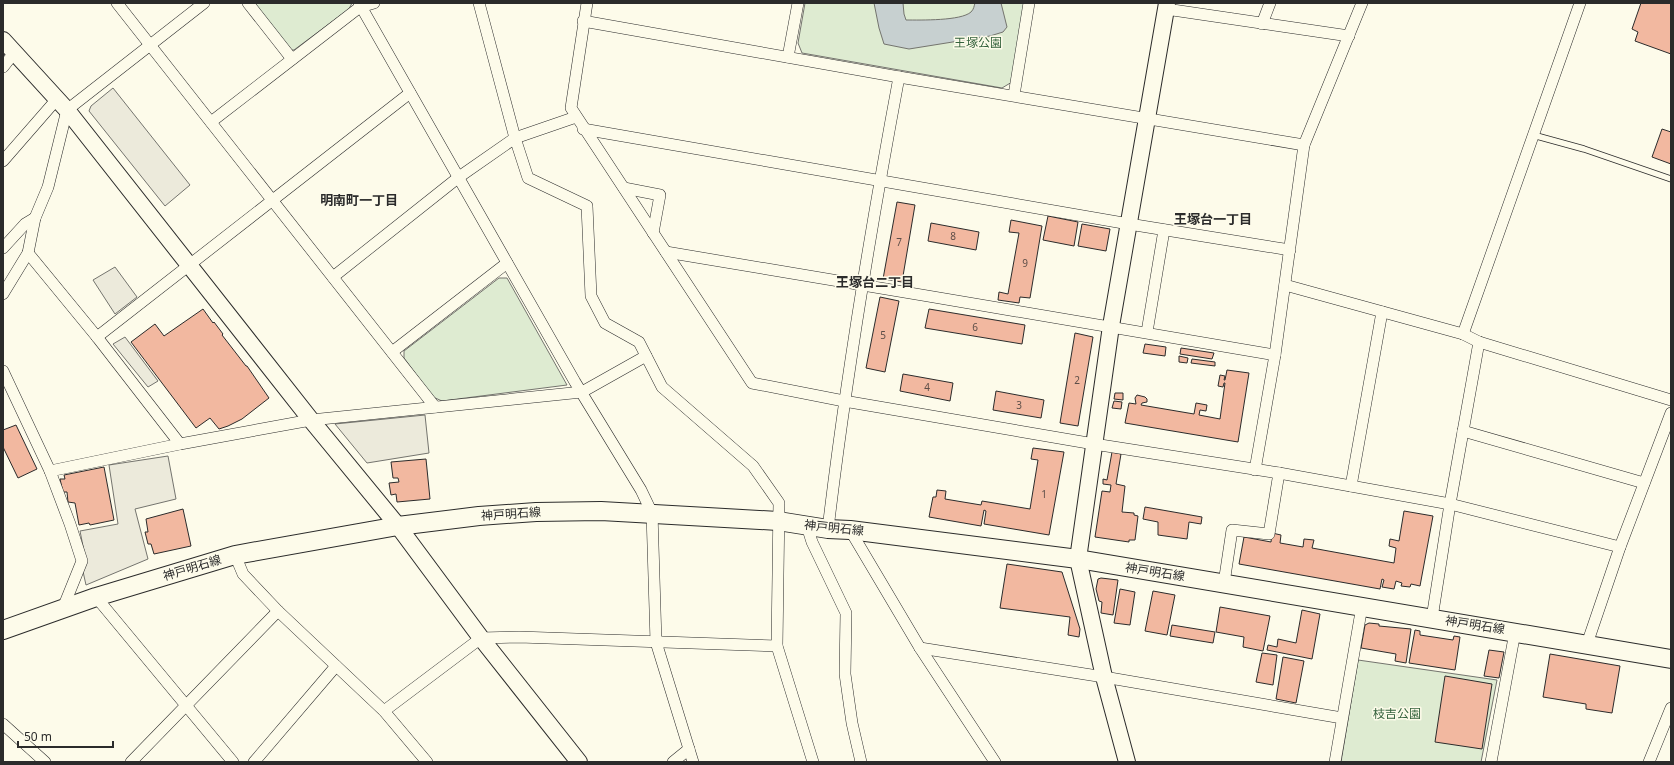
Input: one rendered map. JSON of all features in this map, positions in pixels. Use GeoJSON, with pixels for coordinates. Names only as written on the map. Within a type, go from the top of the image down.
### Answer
{"type":"FeatureCollection","features":[{"type":"Feature","properties":{"kind":"main road","name":"神戸明石線"},"geometry":{"type":"LineString","coordinates":[[3,630],[96,597],[235,555],[398,526],[479,516],[536,512],[601,511],[778,521],[828,529],[850,530],[1078,559],[1671,659]]}},
{"type":"Feature","properties":{"kind":"street"},"geometry":{"type":"LineString","coordinates":[[117,3],[435,408]]}},
{"type":"Feature","properties":{"kind":"street"},"geometry":{"type":"LineString","coordinates":[[3,162],[62,105],[150,45],[204,3]]}},
{"type":"Feature","properties":{"kind":"street"},"geometry":{"type":"LineString","coordinates":[[248,3],[292,59]]}},
{"type":"Feature","properties":{"kind":"street"},"geometry":{"type":"LineString","coordinates":[[211,122],[360,5],[374,3]]}},
{"type":"Feature","properties":{"kind":"street"},"geometry":{"type":"LineString","coordinates":[[479,3],[515,138],[528,178],[587,206],[591,296],[605,323],[638,342],[662,387],[753,466],[779,503],[777,646],[813,762]]}},
{"type":"Feature","properties":{"kind":"street"},"geometry":{"type":"LineString","coordinates":[[587,3],[571,108],[752,383],[1094,444],[1279,473],[1450,504],[1620,548]]}},
{"type":"Feature","properties":{"kind":"street"},"geometry":{"type":"LineString","coordinates":[[788,57],[798,3]]}},
{"type":"Feature","properties":{"kind":"street"},"geometry":{"type":"LineString","coordinates":[[1014,95],[1029,3]]}},
{"type":"Feature","properties":{"kind":"street"},"geometry":{"type":"LineString","coordinates":[[1262,24],[1270,3]]}},
{"type":"Feature","properties":{"kind":"street"},"geometry":{"type":"LineString","coordinates":[[1255,470],[1275,355],[1304,145],[1362,3]]}},
{"type":"Feature","properties":{"kind":"street"},"geometry":{"type":"LineString","coordinates":[[1463,334],[1532,135],[1580,3]]}},
{"type":"Feature","properties":{"kind":"street"},"geometry":{"type":"LineString","coordinates":[[360,5],[507,263],[641,490],[652,513],[656,642],[693,762]]}},
{"type":"Feature","properties":{"kind":"street"},"geometry":{"type":"LineString","coordinates":[[1127,762],[1104,677],[1078,559],[1111,326],[1167,6],[1262,24],[1348,36]]}},
{"type":"Feature","properties":{"kind":"street"},"geometry":{"type":"LineString","coordinates":[[584,21],[899,77],[1014,95],[1304,145]]}},
{"type":"Feature","properties":{"kind":"street"},"geometry":{"type":"LineString","coordinates":[[3,40],[62,105],[190,265],[311,420],[398,526],[481,638],[580,762]]}},
{"type":"Feature","properties":{"kind":"street"},"geometry":{"type":"LineString","coordinates":[[3,67],[14,53]]}},
{"type":"Feature","properties":{"kind":"street"},"geometry":{"type":"LineString","coordinates":[[828,529],[844,400],[879,181],[899,77]]}},
{"type":"Feature","properties":{"kind":"street"},"geometry":{"type":"LineString","coordinates":[[97,337],[272,199],[410,93]]}},
{"type":"Feature","properties":{"kind":"street"},"geometry":{"type":"LineString","coordinates":[[3,294],[28,253],[35,218],[48,187],[62,105]]}},
{"type":"Feature","properties":{"kind":"street"},"geometry":{"type":"LineString","coordinates":[[333,277],[459,177],[515,138],[576,117]]}},
{"type":"Feature","properties":{"kind":"street"},"geometry":{"type":"LineString","coordinates":[[584,129],[1164,230],[1290,250]]}},
{"type":"Feature","properties":{"kind":"street"},"geometry":{"type":"LineString","coordinates":[[624,188],[660,195],[653,233]]}},
{"type":"Feature","properties":{"kind":"street"},"geometry":{"type":"LineString","coordinates":[[3,248],[25,224],[35,218]]}},
{"type":"Feature","properties":{"kind":"street"},"geometry":{"type":"LineString","coordinates":[[1147,332],[1164,230]]}},
{"type":"Feature","properties":{"kind":"street"},"geometry":{"type":"LineString","coordinates":[[666,252],[862,286],[1147,332],[1275,355]]}},
{"type":"Feature","properties":{"kind":"street"},"geometry":{"type":"LineString","coordinates":[[28,253],[97,337],[180,444]]}},
{"type":"Feature","properties":{"kind":"street"},"geometry":{"type":"LineString","coordinates":[[392,352],[507,263]]}},
{"type":"Feature","properties":{"kind":"street"},"geometry":{"type":"LineString","coordinates":[[1285,285],[1463,334],[1479,342],[1671,400]]}},
{"type":"Feature","properties":{"kind":"street"},"geometry":{"type":"LineString","coordinates":[[1351,486],[1382,312]]}},
{"type":"Feature","properties":{"kind":"street"},"geometry":{"type":"LineString","coordinates":[[1432,618],[1450,504],[1479,342]]}},
{"type":"Feature","properties":{"kind":"street"},"geometry":{"type":"LineString","coordinates":[[50,471],[180,444],[311,420],[582,392],[646,356]]}},
{"type":"Feature","properties":{"kind":"street"},"geometry":{"type":"LineString","coordinates":[[3,371],[50,471],[82,560],[63,608]]}},
{"type":"Feature","properties":{"kind":"street"},"geometry":{"type":"LineString","coordinates":[[1587,644],[1644,482],[1671,413]]}},
{"type":"Feature","properties":{"kind":"street"},"geometry":{"type":"LineString","coordinates":[[1463,431],[1644,482]]}},
{"type":"Feature","properties":{"kind":"street"},"geometry":{"type":"LineString","coordinates":[[1224,583],[1232,530],[1269,534],[1279,473]]}},
{"type":"Feature","properties":{"kind":"street"},"geometry":{"type":"LineString","coordinates":[[807,526],[812,542],[846,613],[846,674],[852,723],[861,762]]}},
{"type":"Feature","properties":{"kind":"street"},"geometry":{"type":"LineString","coordinates":[[850,530],[920,648],[995,762]]}},
{"type":"Feature","properties":{"kind":"street"},"geometry":{"type":"LineString","coordinates":[[235,555],[243,574],[278,611],[384,712],[427,762]]}},
{"type":"Feature","properties":{"kind":"street"},"geometry":{"type":"LineString","coordinates":[[96,597],[233,762]]}},
{"type":"Feature","properties":{"kind":"street"},"geometry":{"type":"LineString","coordinates":[[1334,762],[1362,606]]}},
{"type":"Feature","properties":{"kind":"street"},"geometry":{"type":"LineString","coordinates":[[131,762],[278,611]]}},
{"type":"Feature","properties":{"kind":"street"},"geometry":{"type":"LineString","coordinates":[[1492,762],[1515,632]]}},
{"type":"Feature","properties":{"kind":"street"},"geometry":{"type":"LineString","coordinates":[[384,712],[481,638],[777,646]]}},
{"type":"Feature","properties":{"kind":"street"},"geometry":{"type":"LineString","coordinates":[[920,648],[1104,677],[1342,718]]}},
{"type":"Feature","properties":{"kind":"street"},"geometry":{"type":"LineString","coordinates":[[254,762],[336,666]]}},
{"type":"Feature","properties":{"kind":"street"},"geometry":{"type":"LineString","coordinates":[[1649,762],[1671,708]]}},
{"type":"Feature","properties":{"kind":"street"},"geometry":{"type":"LineString","coordinates":[[3,724],[45,762]]}},
{"type":"Feature","properties":{"kind":"street"},"geometry":{"type":"LineString","coordinates":[[673,762],[689,749]]}},
{"type":"Feature","properties":{"kind":"lane"},"geometry":{"type":"LineString","coordinates":[[1532,135],[1584,149],[1671,179]]}},
{"type":"Feature","properties":{"kind":"green space"},"geometry":{"type":"Polygon","coordinates":[[[252,3],[352,3],[349,9],[294,50],[287,50],[252,3]]]}},
{"type":"Feature","properties":{"kind":"green space","name":"王塚公園"},"geometry":{"type":"Polygon","coordinates":[[[805,3],[1025,3],[1012,82],[1002,88],[802,53],[798,43],[805,3]]]}},
{"type":"Feature","properties":{"kind":"green space"},"geometry":{"type":"Polygon","coordinates":[[[499,278],[507,278],[567,385],[442,401],[433,397],[404,358],[404,351],[499,278]]]}},
{"type":"Feature","properties":{"kind":"green space","name":"枝吉公園"},"geometry":{"type":"Polygon","coordinates":[[[1358,660],[1497,680],[1481,762],[1341,762],[1358,660]]]}},
{"type":"Feature","properties":{"kind":"shaded area"},"geometry":{"type":"Polygon","coordinates":[[[874,3],[903,3],[906,20],[913,20],[959,17],[971,12],[975,3],[1001,3],[1007,27],[1003,32],[990,36],[909,49],[884,44],[874,3]]]}},
{"type":"Feature","properties":{"kind":"shaded area"},"geometry":{"type":"Polygon","coordinates":[[[113,88],[190,185],[165,206],[89,111],[91,106],[113,88]]]}},
{"type":"Feature","properties":{"kind":"shaded area"},"geometry":{"type":"Polygon","coordinates":[[[115,267],[137,297],[115,314],[93,280],[115,267]]]}},
{"type":"Feature","properties":{"kind":"shaded area"},"geometry":{"type":"Polygon","coordinates":[[[125,337],[158,381],[148,387],[113,344],[125,337]]]}},
{"type":"Feature","properties":{"kind":"shaded area"},"geometry":{"type":"Polygon","coordinates":[[[425,415],[429,453],[367,463],[335,424],[425,415]]]}},
{"type":"Feature","properties":{"kind":"shaded area"},"geometry":{"type":"Polygon","coordinates":[[[168,456],[176,499],[135,509],[148,559],[86,585],[82,567],[85,556],[80,531],[118,524],[109,465],[168,456]]]}},
{"type":"Feature","properties":{"kind":"building"},"geometry":{"type":"Polygon","coordinates":[[[1641,3],[1671,3],[1671,54],[1635,41],[1638,32],[1632,29],[1641,3]]]}},
{"type":"Feature","properties":{"kind":"building"},"geometry":{"type":"Polygon","coordinates":[[[1662,129],[1671,132],[1671,164],[1652,157],[1662,129]]]}},
{"type":"Feature","properties":{"kind":"building"},"geometry":{"type":"Polygon","coordinates":[[[897,202],[915,205],[902,282],[883,279],[897,202]]]}},
{"type":"Feature","properties":{"kind":"building"},"geometry":{"type":"Polygon","coordinates":[[[1048,216],[1078,222],[1074,246],[1043,240],[1048,216]]]}},
{"type":"Feature","properties":{"kind":"building"},"geometry":{"type":"Polygon","coordinates":[[[1011,220],[1042,226],[1030,298],[1020,297],[1019,303],[998,300],[999,292],[1008,294],[1019,233],[1009,232],[1011,220]]]}},
{"type":"Feature","properties":{"kind":"building"},"geometry":{"type":"Polygon","coordinates":[[[931,223],[979,232],[976,250],[928,241],[931,223]]]}},
{"type":"Feature","properties":{"kind":"building"},"geometry":{"type":"Polygon","coordinates":[[[1082,224],[1110,229],[1106,251],[1078,246],[1082,224]]]}},
{"type":"Feature","properties":{"kind":"building"},"geometry":{"type":"Polygon","coordinates":[[[880,297],[899,301],[885,372],[866,368],[880,297]]]}},
{"type":"Feature","properties":{"kind":"building"},"geometry":{"type":"Polygon","coordinates":[[[203,309],[247,366],[269,398],[242,419],[219,429],[210,418],[196,428],[131,342],[155,324],[164,336],[203,309]]]}},
{"type":"Feature","properties":{"kind":"building"},"geometry":{"type":"Polygon","coordinates":[[[929,309],[1025,325],[1022,344],[925,328],[929,309]]]}},
{"type":"Feature","properties":{"kind":"building"},"geometry":{"type":"Polygon","coordinates":[[[1075,333],[1093,337],[1078,426],[1060,423],[1075,333]]]}},
{"type":"Feature","properties":{"kind":"building"},"geometry":{"type":"Polygon","coordinates":[[[1145,344],[1166,347],[1165,356],[1143,353],[1145,344]]]}},
{"type":"Feature","properties":{"kind":"building"},"geometry":{"type":"Polygon","coordinates":[[[1181,348],[1214,353],[1212,359],[1180,354],[1181,348]]]}},
{"type":"Feature","properties":{"kind":"building"},"geometry":{"type":"Polygon","coordinates":[[[1179,356],[1188,358],[1187,363],[1179,362],[1179,356]]]}},
{"type":"Feature","properties":{"kind":"building"},"geometry":{"type":"Polygon","coordinates":[[[1192,359],[1215,362],[1215,366],[1191,363],[1192,359]]]}},
{"type":"Feature","properties":{"kind":"building"},"geometry":{"type":"Polygon","coordinates":[[[1227,370],[1249,373],[1238,442],[1125,423],[1129,403],[1136,404],[1135,398],[1137,395],[1147,399],[1147,402],[1142,403],[1141,405],[1194,414],[1196,403],[1207,405],[1206,411],[1200,410],[1199,415],[1220,419],[1225,383],[1223,387],[1218,386],[1220,375],[1225,376],[1225,380],[1227,370]]]}},
{"type":"Feature","properties":{"kind":"building"},"geometry":{"type":"Polygon","coordinates":[[[903,374],[953,383],[950,401],[900,391],[903,374]]]}},
{"type":"Feature","properties":{"kind":"building"},"geometry":{"type":"Polygon","coordinates":[[[996,391],[1044,400],[1041,418],[993,410],[996,391]]]}},
{"type":"Feature","properties":{"kind":"building"},"geometry":{"type":"Polygon","coordinates":[[[1115,393],[1123,393],[1123,400],[1114,399],[1115,393]]]}},
{"type":"Feature","properties":{"kind":"building"},"geometry":{"type":"Polygon","coordinates":[[[1114,401],[1122,402],[1121,409],[1112,408],[1114,401]]]}},
{"type":"Feature","properties":{"kind":"building"},"geometry":{"type":"Polygon","coordinates":[[[16,425],[37,469],[18,478],[3,447],[3,430],[16,425]]]}},
{"type":"Feature","properties":{"kind":"building"},"geometry":{"type":"Polygon","coordinates":[[[1033,448],[1064,452],[1049,535],[984,524],[986,511],[984,510],[981,526],[929,517],[933,497],[936,497],[937,490],[946,491],[945,499],[981,505],[982,501],[1030,509],[1038,460],[1031,459],[1033,448]]]}},
{"type":"Feature","properties":{"kind":"building"},"geometry":{"type":"Polygon","coordinates":[[[1112,452],[1121,454],[1116,484],[1125,486],[1122,512],[1134,513],[1134,515],[1138,516],[1135,540],[1129,540],[1129,542],[1095,537],[1102,491],[1110,492],[1111,485],[1103,484],[1103,479],[1107,480],[1112,452]]]}},
{"type":"Feature","properties":{"kind":"building"},"geometry":{"type":"Polygon","coordinates":[[[426,459],[430,499],[397,502],[396,494],[391,495],[389,483],[399,482],[398,478],[393,478],[391,462],[426,459]]]}},
{"type":"Feature","properties":{"kind":"building"},"geometry":{"type":"Polygon","coordinates":[[[104,467],[114,520],[90,525],[89,523],[79,525],[75,503],[68,502],[67,492],[63,492],[60,479],[65,479],[64,475],[104,467]]]}},
{"type":"Feature","properties":{"kind":"building"},"geometry":{"type":"Polygon","coordinates":[[[1145,507],[1202,517],[1201,524],[1189,522],[1187,539],[1158,535],[1158,522],[1143,519],[1145,507]]]}},
{"type":"Feature","properties":{"kind":"building"},"geometry":{"type":"Polygon","coordinates":[[[183,509],[191,546],[154,554],[151,544],[148,544],[145,532],[148,532],[146,519],[183,509]]]}},
{"type":"Feature","properties":{"kind":"building"},"geometry":{"type":"Polygon","coordinates":[[[1404,511],[1433,516],[1420,586],[1411,584],[1410,587],[1401,586],[1402,583],[1396,581],[1394,589],[1382,587],[1384,580],[1382,579],[1380,589],[1239,564],[1244,537],[1271,542],[1272,533],[1281,535],[1280,543],[1303,547],[1304,539],[1314,540],[1312,548],[1394,563],[1396,548],[1389,546],[1390,539],[1399,541],[1404,511]]]}},
{"type":"Feature","properties":{"kind":"building"},"geometry":{"type":"Polygon","coordinates":[[[1007,564],[1062,572],[1080,629],[1079,637],[1068,635],[1070,617],[1000,608],[1007,564]]]}},
{"type":"Feature","properties":{"kind":"building"},"geometry":{"type":"Polygon","coordinates":[[[1098,579],[1118,580],[1113,615],[1101,613],[1102,602],[1099,601],[1096,589],[1098,579]]]}},
{"type":"Feature","properties":{"kind":"building"},"geometry":{"type":"Polygon","coordinates":[[[1120,589],[1135,592],[1130,625],[1114,623],[1120,589]]]}},
{"type":"Feature","properties":{"kind":"building"},"geometry":{"type":"Polygon","coordinates":[[[1153,591],[1175,595],[1167,635],[1145,631],[1153,591]]]}},
{"type":"Feature","properties":{"kind":"building"},"geometry":{"type":"Polygon","coordinates":[[[1220,607],[1270,616],[1263,651],[1243,647],[1244,637],[1216,632],[1220,607]]]}},
{"type":"Feature","properties":{"kind":"building"},"geometry":{"type":"Polygon","coordinates":[[[1302,610],[1320,614],[1312,659],[1267,650],[1268,645],[1277,647],[1278,639],[1296,643],[1302,610]]]}},
{"type":"Feature","properties":{"kind":"building"},"geometry":{"type":"Polygon","coordinates":[[[1369,623],[1379,624],[1379,626],[1411,629],[1406,663],[1395,661],[1396,654],[1361,648],[1365,625],[1369,623]]]}},
{"type":"Feature","properties":{"kind":"building"},"geometry":{"type":"Polygon","coordinates":[[[1172,625],[1215,632],[1213,643],[1170,636],[1172,625]]]}},
{"type":"Feature","properties":{"kind":"building"},"geometry":{"type":"Polygon","coordinates":[[[1415,630],[1420,631],[1420,635],[1453,640],[1454,636],[1460,637],[1455,670],[1409,663],[1415,630]]]}},
{"type":"Feature","properties":{"kind":"building"},"geometry":{"type":"Polygon","coordinates":[[[1489,650],[1504,652],[1499,678],[1484,676],[1489,650]]]}},
{"type":"Feature","properties":{"kind":"building"},"geometry":{"type":"Polygon","coordinates":[[[1262,653],[1277,655],[1273,685],[1256,682],[1262,653]]]}},
{"type":"Feature","properties":{"kind":"building"},"geometry":{"type":"Polygon","coordinates":[[[1550,654],[1620,666],[1612,713],[1586,709],[1586,704],[1543,697],[1550,654]]]}},
{"type":"Feature","properties":{"kind":"building"},"geometry":{"type":"Polygon","coordinates":[[[1283,657],[1304,661],[1296,703],[1276,699],[1283,657]]]}},
{"type":"Feature","properties":{"kind":"building"},"geometry":{"type":"Polygon","coordinates":[[[1445,676],[1492,684],[1482,749],[1435,742],[1445,676]]]}},
{"type":"Feature","properties":{"kind":"district","name":"明南町一丁目"},"geometry":{"type":"Point","coordinates":[359,200]}},
{"type":"Feature","properties":{"kind":"district","name":"王塚台一丁目"},"geometry":{"type":"Point","coordinates":[1213,219]}},
{"type":"Feature","properties":{"kind":"district","name":"王塚台二丁目"},"geometry":{"type":"Point","coordinates":[875,282]}}]}
